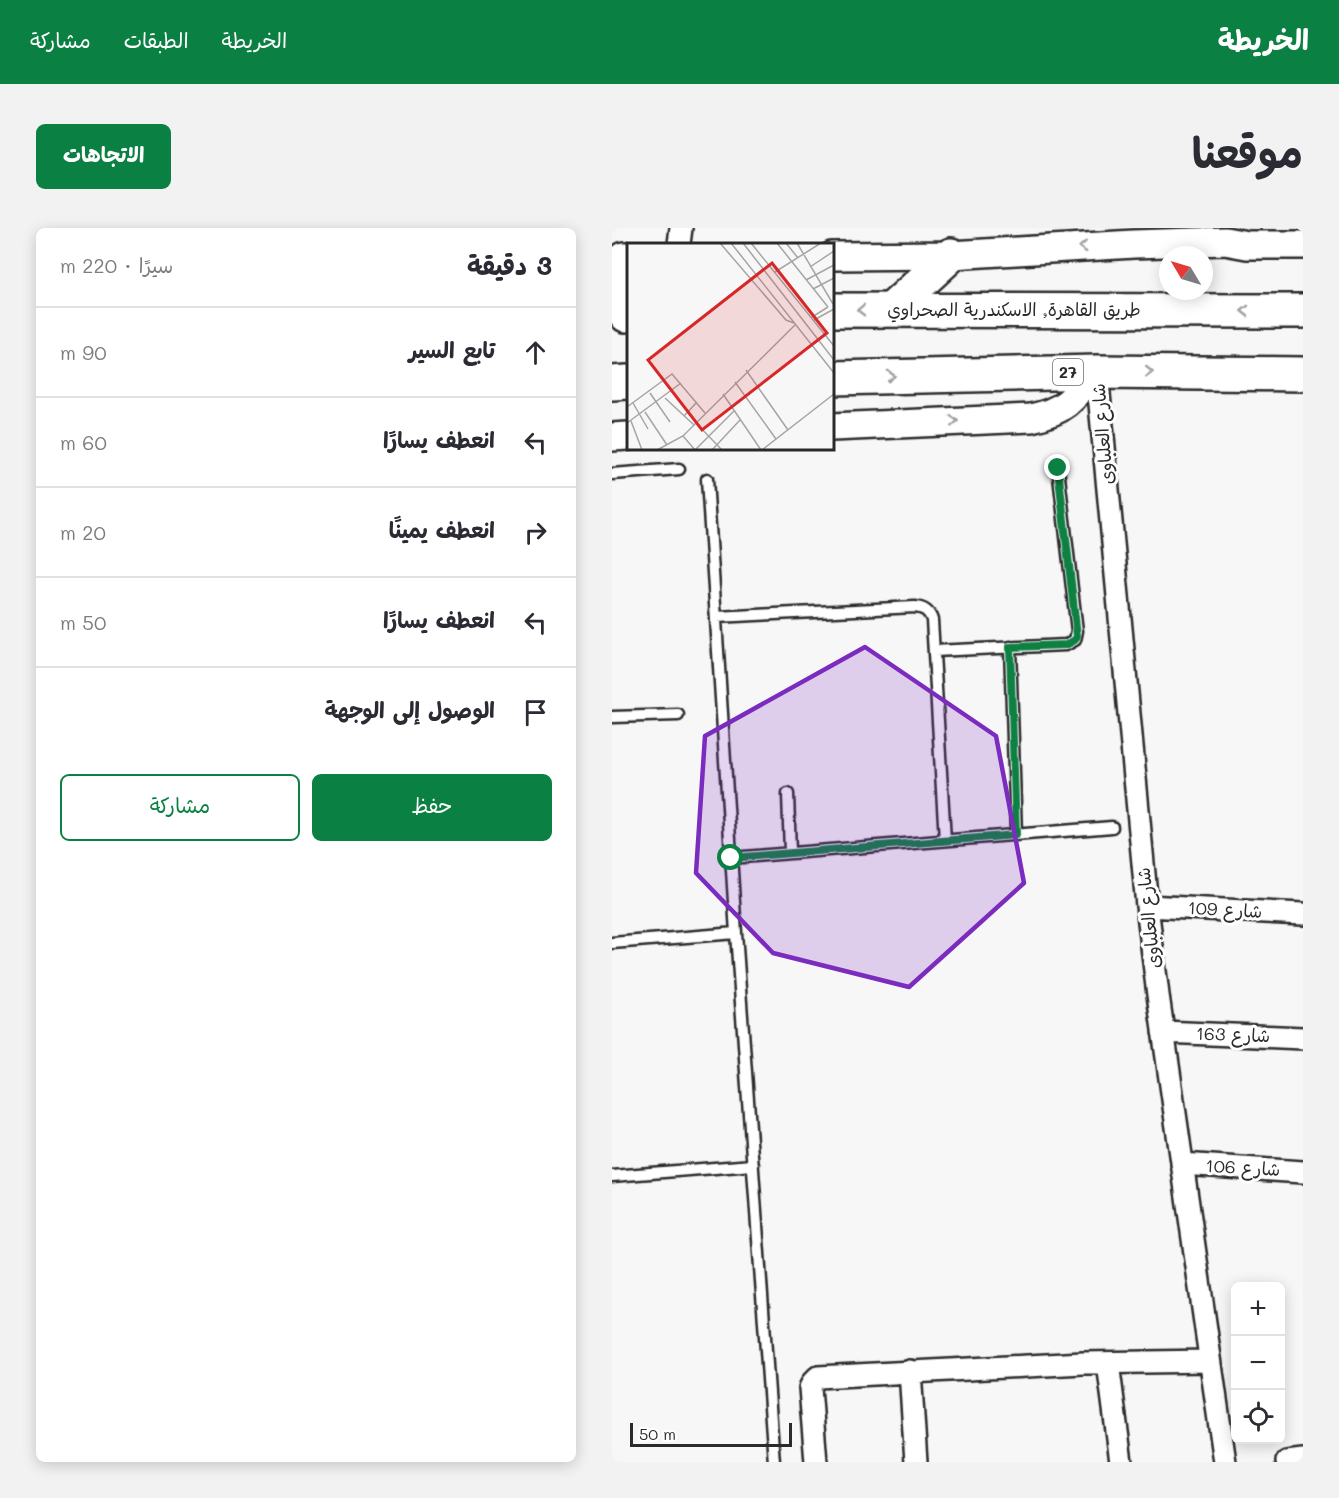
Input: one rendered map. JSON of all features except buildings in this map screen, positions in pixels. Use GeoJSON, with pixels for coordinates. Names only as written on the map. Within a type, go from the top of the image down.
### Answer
{"type":"FeatureCollection","features":[{"type":"Feature","properties":{"kind":"highway"},"geometry":{"type":"LineString","coordinates":[[892,309],[951,255]]}},
{"type":"Feature","properties":{"kind":"highway"},"geometry":{"type":"LineString","coordinates":[[622,259],[622,314]]}},
{"type":"Feature","properties":{"kind":"highway","name":"طريق القاهرة, الاسكندرية الصحراوي"},"geometry":{"type":"LineString","coordinates":[[834,310],[1303,311]]}},
{"type":"Feature","properties":{"kind":"highway","name":"27"},"geometry":{"type":"LineString","coordinates":[[834,378],[1093,372],[1303,374]]}},
{"type":"Feature","properties":{"kind":"highway"},"geometry":{"type":"LineString","coordinates":[[612,383],[627,382]]}},
{"type":"Feature","properties":{"kind":"street"},"geometry":{"type":"LineString","coordinates":[[679,243],[681,228]]}},
{"type":"Feature","properties":{"kind":"street"},"geometry":{"type":"LineString","coordinates":[[1225,241],[1248,234],[1303,233]]}},
{"type":"Feature","properties":{"kind":"street"},"geometry":{"type":"LineString","coordinates":[[834,256],[951,255],[1135,236],[1166,236],[1240,244],[1303,245]]}},
{"type":"Feature","properties":{"kind":"street"},"geometry":{"type":"LineString","coordinates":[[834,427],[1031,418],[1056,411],[1067,404],[1093,372]]}},
{"type":"Feature","properties":{"kind":"street","name":"شارع العلباوى"},"geometry":{"type":"LineString","coordinates":[[1093,372],[1147,906],[1225,1462]]}},
{"type":"Feature","properties":{"kind":"street"},"geometry":{"type":"LineString","coordinates":[[612,437],[627,436]]}},
{"type":"Feature","properties":{"kind":"street","name":"شارع 109"},"geometry":{"type":"LineString","coordinates":[[1147,906],[1303,914]]}},
{"type":"Feature","properties":{"kind":"street","name":"شارع 163"},"geometry":{"type":"LineString","coordinates":[[1164,1032],[1303,1038]]}},
{"type":"Feature","properties":{"kind":"street","name":"شارع 106"},"geometry":{"type":"LineString","coordinates":[[1182,1164],[1303,1172]]}},
{"type":"Feature","properties":{"kind":"street"},"geometry":{"type":"LineString","coordinates":[[816,1462],[810,1388],[818,1377],[910,1371],[1210,1360]]}},
{"type":"Feature","properties":{"kind":"street"},"geometry":{"type":"LineString","coordinates":[[1108,1363],[1121,1462]]}},
{"type":"Feature","properties":{"kind":"street"},"geometry":{"type":"LineString","coordinates":[[910,1371],[916,1462]]}},
{"type":"Feature","properties":{"kind":"street"},"geometry":{"type":"LineString","coordinates":[[1287,1462],[1303,1460]]}},
{"type":"Feature","properties":{"kind":"lane"},"geometry":{"type":"LineString","coordinates":[[934,651],[1066,645],[1075,640],[1077,636],[1058,468]]}},
{"type":"Feature","properties":{"kind":"lane"},"geometry":{"type":"LineString","coordinates":[[612,474],[679,469]]}},
{"type":"Feature","properties":{"kind":"lane"},"geometry":{"type":"LineString","coordinates":[[707,479],[736,933],[774,1462]]}},
{"type":"Feature","properties":{"kind":"lane"},"geometry":{"type":"LineString","coordinates":[[716,617],[921,608],[930,614],[945,840]]}},
{"type":"Feature","properties":{"kind":"lane"},"geometry":{"type":"LineString","coordinates":[[1010,647],[1016,835]]}},
{"type":"Feature","properties":{"kind":"lane"},"geometry":{"type":"LineString","coordinates":[[612,717],[678,715]]}},
{"type":"Feature","properties":{"kind":"lane"},"geometry":{"type":"LineString","coordinates":[[788,794],[790,853]]}},
{"type":"Feature","properties":{"kind":"lane"},"geometry":{"type":"LineString","coordinates":[[731,858],[1112,827]]}},
{"type":"Feature","properties":{"kind":"lane"},"geometry":{"type":"LineString","coordinates":[[612,943],[736,933]]}},
{"type":"Feature","properties":{"kind":"lane"},"geometry":{"type":"LineString","coordinates":[[612,1176],[753,1165]]}},
{"type":"Feature","properties":{"kind":"highlighted area"},"geometry":{"type":"Polygon","coordinates":[[[865,647],[996,736],[1024,883],[909,987],[773,953],[696,873],[705,736],[865,647]]]}},
{"type":"Feature","properties":{"kind":"route"},"geometry":{"type":"LineString","coordinates":[[731,858],[1016,835],[1010,647],[1066,645],[1075,640],[1077,636],[1058,468]]}}]}
